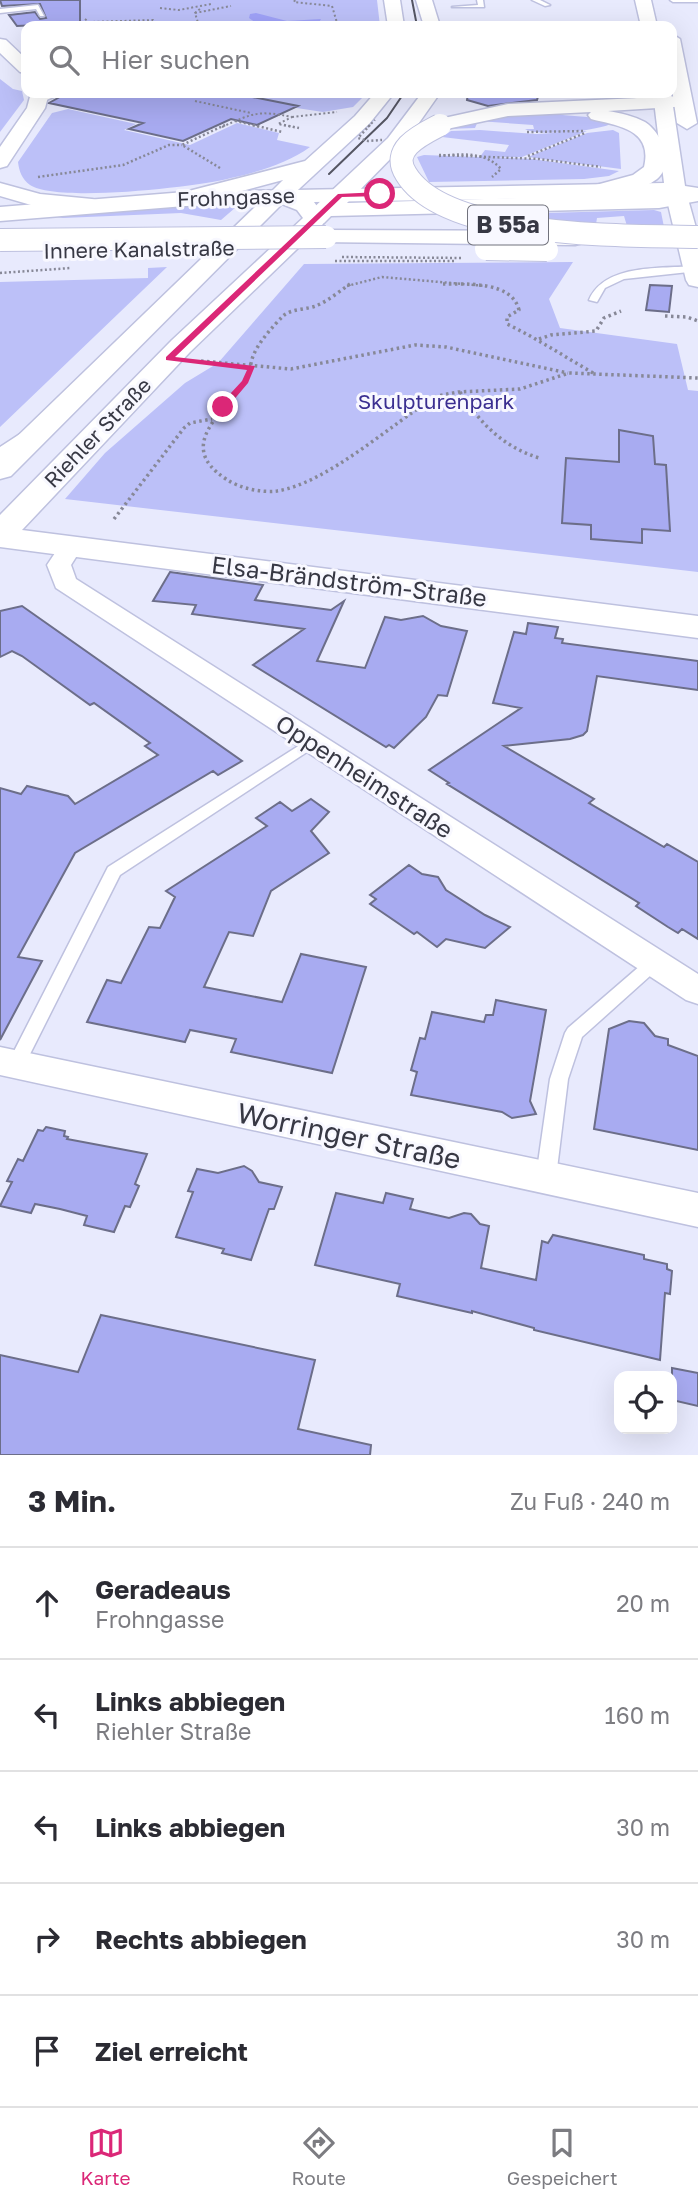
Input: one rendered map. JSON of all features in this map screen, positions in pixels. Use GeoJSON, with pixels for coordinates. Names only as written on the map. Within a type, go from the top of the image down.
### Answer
{"type":"FeatureCollection","features":[{"type":"Feature","properties":{"kind":"main road"},"geometry":{"type":"LineString","coordinates":[[392,0],[395,21]]}},
{"type":"Feature","properties":{"kind":"main road"},"geometry":{"type":"LineString","coordinates":[[424,0],[430,21]]}},
{"type":"Feature","properties":{"kind":"main road"},"geometry":{"type":"LineString","coordinates":[[643,0],[648,21]]}},
{"type":"Feature","properties":{"kind":"main road"},"geometry":{"type":"LineString","coordinates":[[4,52],[21,64]]}},
{"type":"Feature","properties":{"kind":"main road"},"geometry":{"type":"LineString","coordinates":[[677,68],[690,139]]}},
{"type":"Feature","properties":{"kind":"main road"},"geometry":{"type":"LineString","coordinates":[[0,162],[38,98]]}},
{"type":"Feature","properties":{"kind":"main road","name":"Riehler Straße"},"geometry":{"type":"LineString","coordinates":[[0,470],[233,238],[381,98]]}},
{"type":"Feature","properties":{"kind":"main road","name":"Riehler Straße"},"geometry":{"type":"LineString","coordinates":[[4,526],[169,358],[323,229],[361,177],[403,132],[427,98]]}},
{"type":"Feature","properties":{"kind":"main road"},"geometry":{"type":"LineString","coordinates":[[578,107],[662,98],[683,102]]}},
{"type":"Feature","properties":{"kind":"main road"},"geometry":{"type":"LineString","coordinates":[[662,98],[667,126],[687,194],[697,267]]}},
{"type":"Feature","properties":{"kind":"main road","name":"B 55a"},"geometry":{"type":"LineString","coordinates":[[667,126],[630,114],[578,107],[532,108],[489,113],[442,124],[412,139],[402,156],[405,174],[413,186],[441,204],[487,220],[566,231],[698,238]]}},
{"type":"Feature","properties":{"kind":"main road"},"geometry":{"type":"LineString","coordinates":[[532,108],[612,118],[637,125],[650,135],[656,157],[655,168],[650,174],[604,190]]}},
{"type":"Feature","properties":{"kind":"main road"},"geometry":{"type":"LineString","coordinates":[[185,199],[248,184],[312,164],[315,174],[325,178],[361,177],[402,194]]}},
{"type":"Feature","properties":{"kind":"main road"},"geometry":{"type":"LineString","coordinates":[[0,190],[38,200],[92,206]]}},
{"type":"Feature","properties":{"kind":"main road","name":"Frohngasse"},"geometry":{"type":"LineString","coordinates":[[323,229],[402,194],[604,190],[687,194]]}},
{"type":"Feature","properties":{"kind":"main road","name":"Frohngasse"},"geometry":{"type":"LineString","coordinates":[[92,206],[185,199],[277,197],[323,229],[687,194]]}},
{"type":"Feature","properties":{"kind":"main road"},"geometry":{"type":"LineString","coordinates":[[277,197],[323,229]]}},
{"type":"Feature","properties":{"kind":"main road"},"geometry":{"type":"LineString","coordinates":[[3,209],[92,206]]}},
{"type":"Feature","properties":{"kind":"main road"},"geometry":{"type":"LineString","coordinates":[[3,209],[47,221],[179,215],[204,218],[222,225],[233,238]]}},
{"type":"Feature","properties":{"kind":"main road"},"geometry":{"type":"LineString","coordinates":[[254,219],[323,229]]}},
{"type":"Feature","properties":{"kind":"main road","name":"B 55a"},"geometry":{"type":"LineString","coordinates":[[63,265],[323,229],[594,238],[698,238]]}},
{"type":"Feature","properties":{"kind":"main road","name":"Innere Kanalstraße"},"geometry":{"type":"LineString","coordinates":[[0,252],[323,229]]}},
{"type":"Feature","properties":{"kind":"main road","name":"Innere Kanalstraße"},"geometry":{"type":"LineString","coordinates":[[0,240],[323,229],[697,267]]}},
{"type":"Feature","properties":{"kind":"main road"},"geometry":{"type":"LineString","coordinates":[[0,461],[30,440]]}},
{"type":"Feature","properties":{"kind":"main road","name":"Elsa-Brändström-Straße"},"geometry":{"type":"LineString","coordinates":[[4,526],[71,546],[698,627]]}},
{"type":"Feature","properties":{"kind":"main road","name":"Elsa-Brändström-Straße"},"geometry":{"type":"LineString","coordinates":[[4,526],[698,601]]}},
{"type":"Feature","properties":{"kind":"street","name":"Oppenheimstraße"},"geometry":{"type":"LineString","coordinates":[[71,546],[59,565],[65,583],[698,991]]}},
{"type":"Feature","properties":{"kind":"street","name":"Worringer Straße"},"geometry":{"type":"LineString","coordinates":[[8,1063],[698,1210]]}},
{"type":"Feature","properties":{"kind":"lane"},"geometry":{"type":"LineString","coordinates":[[456,7],[479,7],[482,6],[480,0]]}},
{"type":"Feature","properties":{"kind":"lane"},"geometry":{"type":"LineString","coordinates":[[535,0],[547,5]]}},
{"type":"Feature","properties":{"kind":"lane"},"geometry":{"type":"LineString","coordinates":[[669,5],[698,0]]}},
{"type":"Feature","properties":{"kind":"lane"},"geometry":{"type":"LineString","coordinates":[[0,11],[38,8],[42,15]]}},
{"type":"Feature","properties":{"kind":"lane"},"geometry":{"type":"LineString","coordinates":[[616,105],[645,98]]}},
{"type":"Feature","properties":{"kind":"lane"},"geometry":{"type":"LineString","coordinates":[[594,300],[600,287],[612,280],[637,274],[697,267]]}},
{"type":"Feature","properties":{"kind":"lane"},"geometry":{"type":"LineString","coordinates":[[8,1063],[114,872],[139,853],[311,743]]}},
{"type":"Feature","properties":{"kind":"lane"},"geometry":{"type":"LineString","coordinates":[[546,1177],[559,1079],[574,1033],[654,963]]}},
{"type":"Feature","properties":{"kind":"path"},"geometry":{"type":"LineString","coordinates":[[295,0],[294,2],[306,5],[332,6],[336,21]]}},
{"type":"Feature","properties":{"kind":"path"},"geometry":{"type":"LineString","coordinates":[[160,8],[179,10],[210,2]]}},
{"type":"Feature","properties":{"kind":"path"},"geometry":{"type":"LineString","coordinates":[[195,13],[210,2]]}},
{"type":"Feature","properties":{"kind":"path"},"geometry":{"type":"LineString","coordinates":[[195,13],[230,6]]}},
{"type":"Feature","properties":{"kind":"path"},"geometry":{"type":"LineString","coordinates":[[195,13],[197,21]]}},
{"type":"Feature","properties":{"kind":"path"},"geometry":{"type":"LineString","coordinates":[[121,21],[154,21]]}},
{"type":"Feature","properties":{"kind":"path"},"geometry":{"type":"LineString","coordinates":[[206,104],[217,99]]}},
{"type":"Feature","properties":{"kind":"path"},"geometry":{"type":"LineString","coordinates":[[195,101],[252,113],[267,112],[292,117],[345,112]]}},
{"type":"Feature","properties":{"kind":"path"},"geometry":{"type":"LineString","coordinates":[[30,178],[123,165],[169,145],[183,145],[252,113]]}},
{"type":"Feature","properties":{"kind":"path"},"geometry":{"type":"LineString","coordinates":[[292,117],[278,124],[299,128]]}},
{"type":"Feature","properties":{"kind":"path"},"geometry":{"type":"LineString","coordinates":[[368,141],[358,136],[374,120]]}},
{"type":"Feature","properties":{"kind":"path"},"geometry":{"type":"LineString","coordinates":[[234,121],[282,132]]}},
{"type":"Feature","properties":{"kind":"path"},"geometry":{"type":"LineString","coordinates":[[524,158],[590,131]]}},
{"type":"Feature","properties":{"kind":"path"},"geometry":{"type":"LineString","coordinates":[[183,145],[228,172]]}},
{"type":"Feature","properties":{"kind":"path"},"geometry":{"type":"LineString","coordinates":[[386,150],[474,159],[524,158],[604,167]]}},
{"type":"Feature","properties":{"kind":"path"},"geometry":{"type":"LineString","coordinates":[[434,157],[464,155],[486,159],[498,164],[501,169],[492,177]]}},
{"type":"Feature","properties":{"kind":"path"},"geometry":{"type":"LineString","coordinates":[[323,229],[470,260],[323,229]]}},
{"type":"Feature","properties":{"kind":"path"},"geometry":{"type":"LineString","coordinates":[[0,273],[63,265]]}},
{"type":"Feature","properties":{"kind":"path"},"geometry":{"type":"LineString","coordinates":[[569,373],[520,388],[460,391],[437,396],[326,472],[277,491],[259,491],[224,478],[208,464],[204,449],[212,419],[245,382],[252,368],[253,355],[285,314],[318,305],[351,283],[366,278],[400,278],[489,287],[517,302],[520,310],[507,317],[508,324],[538,339],[594,374]]}},
{"type":"Feature","properties":{"kind":"path"},"geometry":{"type":"LineString","coordinates":[[538,339],[596,331],[604,318],[621,311]]}},
{"type":"Feature","properties":{"kind":"path"},"geometry":{"type":"LineString","coordinates":[[664,316],[687,317],[698,321]]}},
{"type":"Feature","properties":{"kind":"path"},"geometry":{"type":"LineString","coordinates":[[169,358],[252,368],[291,369],[415,345],[446,347],[569,373],[698,378]]}},
{"type":"Feature","properties":{"kind":"path"},"geometry":{"type":"LineString","coordinates":[[460,391],[498,440],[516,452],[540,458]]}},
{"type":"Feature","properties":{"kind":"path"},"geometry":{"type":"LineString","coordinates":[[114,519],[184,428],[212,419]]}},
{"type":"Feature","properties":{"kind":"green space"},"geometry":{"type":"Polygon","coordinates":[[[58,0],[377,0],[379,21],[58,21],[58,0]]]}},
{"type":"Feature","properties":{"kind":"green space"},"geometry":{"type":"Polygon","coordinates":[[[0,79],[13,89],[21,91],[21,98],[24,100],[0,132],[0,79]]]}},
{"type":"Feature","properties":{"kind":"green space"},"geometry":{"type":"Polygon","coordinates":[[[232,98],[362,98],[353,107],[323,112],[232,98]]]}},
{"type":"Feature","properties":{"kind":"green space"},"geometry":{"type":"Polygon","coordinates":[[[68,109],[136,124],[124,130],[190,145],[237,123],[279,133],[277,140],[310,147],[292,158],[262,170],[214,182],[96,193],[68,193],[30,185],[21,175],[18,162],[52,113],[68,109]]]}},
{"type":"Feature","properties":{"kind":"green space"},"geometry":{"type":"Polygon","coordinates":[[[550,114],[587,117],[611,124],[580,131],[542,133],[525,129],[534,129],[533,125],[478,121],[550,114]]]}},
{"type":"Feature","properties":{"kind":"green space"},"geometry":{"type":"Polygon","coordinates":[[[478,121],[475,128],[447,129],[460,125],[478,121]]]}},
{"type":"Feature","properties":{"kind":"green space"},"geometry":{"type":"Polygon","coordinates":[[[613,130],[619,133],[621,169],[528,157],[587,133],[613,130]]]}},
{"type":"Feature","properties":{"kind":"green space"},"geometry":{"type":"Polygon","coordinates":[[[451,131],[536,134],[587,131],[522,157],[479,158],[485,150],[505,152],[509,145],[442,137],[451,131]]]}},
{"type":"Feature","properties":{"kind":"green space"},"geometry":{"type":"Polygon","coordinates":[[[424,155],[532,159],[619,171],[609,176],[584,179],[429,182],[417,157],[424,155]]]}},
{"type":"Feature","properties":{"kind":"green space"},"geometry":{"type":"Polygon","coordinates":[[[243,201],[221,220],[181,213],[63,218],[51,216],[243,201]]]}},
{"type":"Feature","properties":{"kind":"green space"},"geometry":{"type":"Polygon","coordinates":[[[661,212],[664,227],[627,226],[624,216],[597,218],[596,224],[555,222],[510,214],[661,212]]]}},
{"type":"Feature","properties":{"kind":"green space","name":"Skulpturenpark"},"geometry":{"type":"Polygon","coordinates":[[[573,262],[549,299],[560,328],[677,344],[688,390],[698,391],[698,572],[65,499],[105,453],[185,383],[218,363],[304,264],[573,262]]]}},
{"type":"Feature","properties":{"kind":"green space"},"geometry":{"type":"Polygon","coordinates":[[[167,267],[0,427],[0,282],[148,278],[148,268],[167,267]]]}},
{"type":"Feature","properties":{"kind":"shaded area"},"geometry":{"type":"Polygon","coordinates":[[[250,14],[287,21],[253,21],[249,18],[250,14]]]}},
{"type":"Feature","properties":{"kind":"shaded area"},"geometry":{"type":"Polygon","coordinates":[[[321,19],[320,21],[287,21],[321,19]]]}},
{"type":"Feature","properties":{"kind":"building"},"geometry":{"type":"Polygon","coordinates":[[[0,0],[80,0],[80,21],[21,21],[21,26],[17,26],[9,15],[35,12],[40,19],[46,18],[40,4],[2,6],[0,0]]]}},
{"type":"Feature","properties":{"kind":"building"},"geometry":{"type":"Polygon","coordinates":[[[58,98],[257,98],[298,106],[257,125],[231,119],[183,141],[129,129],[143,123],[49,103],[58,98]]]}},
{"type":"Feature","properties":{"kind":"building"},"geometry":{"type":"Polygon","coordinates":[[[467,98],[538,98],[488,106],[467,98]]]}},
{"type":"Feature","properties":{"kind":"building"},"geometry":{"type":"Polygon","coordinates":[[[650,285],[672,286],[669,312],[646,310],[650,285]]]}},
{"type":"Feature","properties":{"kind":"building"},"geometry":{"type":"Polygon","coordinates":[[[619,430],[653,436],[655,464],[666,465],[670,531],[642,529],[642,543],[591,539],[591,525],[562,523],[566,458],[619,462],[619,430]]]}},
{"type":"Feature","properties":{"kind":"building"},"geometry":{"type":"Polygon","coordinates":[[[170,572],[263,585],[255,600],[331,610],[344,601],[317,661],[365,668],[385,617],[401,620],[423,616],[441,626],[467,631],[447,696],[438,695],[426,717],[394,748],[389,745],[386,747],[253,665],[304,629],[192,614],[196,605],[153,601],[170,572]]]}},
{"type":"Feature","properties":{"kind":"building"},"geometry":{"type":"Polygon","coordinates":[[[22,606],[242,761],[218,775],[213,771],[75,853],[18,957],[42,961],[0,1040],[0,788],[21,794],[27,786],[68,796],[75,804],[158,755],[145,746],[150,743],[94,703],[90,705],[22,656],[12,651],[0,657],[0,611],[22,606]]]}},
{"type":"Feature","properties":{"kind":"building"},"geometry":{"type":"Polygon","coordinates":[[[528,623],[558,627],[555,638],[563,639],[562,643],[698,661],[698,690],[597,676],[587,731],[583,735],[570,739],[504,746],[594,799],[589,803],[664,847],[667,844],[698,862],[698,939],[682,929],[678,933],[668,927],[636,906],[639,903],[447,784],[449,783],[429,770],[521,708],[493,703],[514,632],[526,634],[528,623]]]}},
{"type":"Feature","properties":{"kind":"building"},"geometry":{"type":"Polygon","coordinates":[[[311,799],[329,812],[311,831],[329,853],[271,891],[253,936],[229,932],[204,987],[282,1002],[301,954],[366,967],[332,1073],[231,1052],[236,1039],[190,1030],[185,1042],[87,1022],[107,980],[121,983],[149,927],[160,928],[175,897],[166,891],[267,826],[256,818],[280,802],[292,811],[311,799]]]}},
{"type":"Feature","properties":{"kind":"building"},"geometry":{"type":"Polygon","coordinates":[[[409,865],[422,874],[438,877],[446,890],[485,915],[510,927],[485,948],[446,939],[437,947],[417,932],[414,934],[370,904],[376,899],[370,895],[409,865]]]}},
{"type":"Feature","properties":{"kind":"building"},"geometry":{"type":"Polygon","coordinates":[[[496,1000],[546,1010],[530,1101],[536,1114],[512,1118],[502,1112],[411,1095],[417,1072],[411,1070],[420,1038],[425,1039],[432,1012],[484,1022],[486,1015],[493,1015],[496,1000]]]}},
{"type":"Feature","properties":{"kind":"building"},"geometry":{"type":"Polygon","coordinates":[[[629,1021],[644,1023],[655,1036],[668,1039],[668,1045],[698,1056],[698,1150],[594,1129],[609,1029],[629,1021]]]}},
{"type":"Feature","properties":{"kind":"building"},"geometry":{"type":"Polygon","coordinates":[[[46,1127],[65,1131],[64,1136],[68,1137],[67,1139],[147,1154],[135,1184],[139,1186],[130,1207],[125,1206],[114,1232],[84,1225],[87,1216],[60,1209],[35,1204],[31,1213],[0,1206],[12,1182],[7,1181],[18,1159],[23,1161],[38,1130],[43,1131],[46,1127]]]}},
{"type":"Feature","properties":{"kind":"building"},"geometry":{"type":"Polygon","coordinates":[[[244,1166],[252,1171],[259,1182],[282,1187],[274,1209],[269,1209],[251,1260],[222,1253],[224,1249],[176,1237],[193,1192],[188,1191],[197,1169],[218,1173],[244,1166]]]}},
{"type":"Feature","properties":{"kind":"building"},"geometry":{"type":"Polygon","coordinates":[[[336,1193],[383,1203],[386,1193],[413,1199],[410,1209],[449,1218],[464,1213],[471,1214],[480,1224],[489,1226],[481,1268],[536,1280],[542,1241],[548,1243],[553,1235],[644,1255],[644,1259],[667,1264],[667,1269],[672,1271],[670,1294],[665,1293],[660,1360],[534,1330],[472,1311],[397,1296],[400,1284],[315,1265],[336,1193]]]}},
{"type":"Feature","properties":{"kind":"building"},"geometry":{"type":"Polygon","coordinates":[[[101,1315],[315,1360],[298,1429],[371,1445],[370,1455],[0,1455],[0,1355],[78,1372],[101,1315]]]}},
{"type":"Feature","properties":{"kind":"building"},"geometry":{"type":"Polygon","coordinates":[[[672,1368],[698,1373],[698,1406],[677,1401],[677,1371],[672,1371],[672,1368]]]}},
{"type":"Feature","properties":{"kind":"tram line"},"geometry":{"type":"LineString","coordinates":[[412,0],[416,21]]}},
{"type":"Feature","properties":{"kind":"tram line"},"geometry":{"type":"LineString","coordinates":[[329,174],[387,118],[401,98]]}},
{"type":"Feature","properties":{"kind":"route"},"geometry":{"type":"LineString","coordinates":[[223,407],[245,382],[252,368],[169,358],[341,195],[380,194]]}}]}
